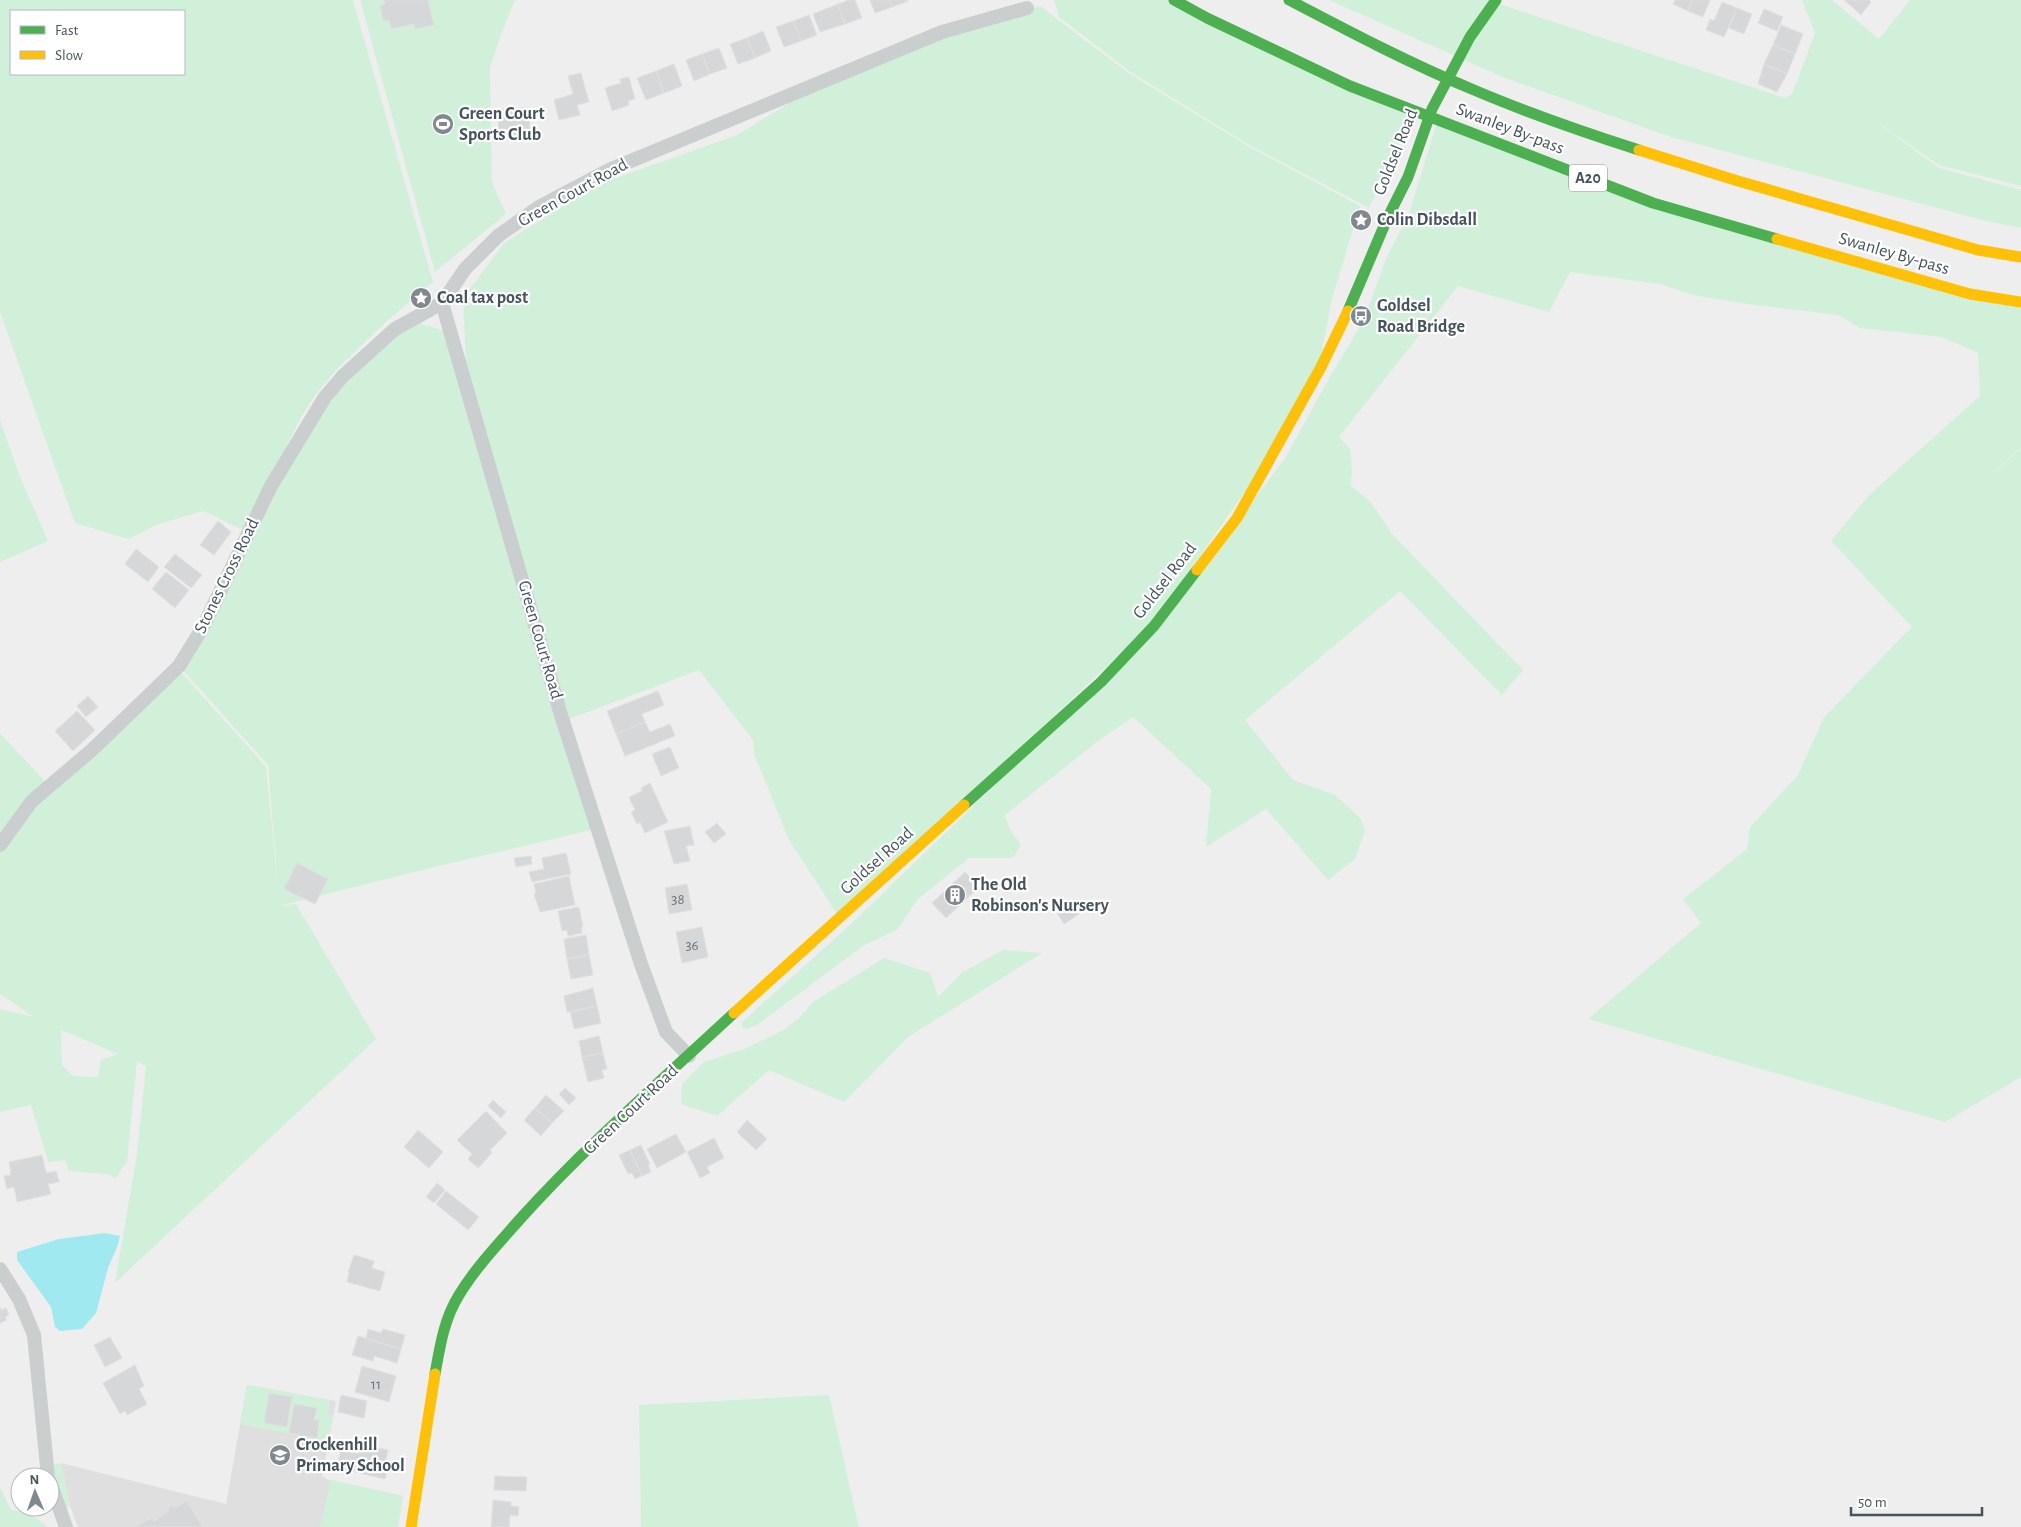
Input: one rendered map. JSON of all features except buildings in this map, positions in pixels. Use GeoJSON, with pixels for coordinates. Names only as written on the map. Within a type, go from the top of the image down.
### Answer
{"type":"FeatureCollection","features":[{"type":"Feature","properties":{"kind":"main road","name":"Swanley By-pass"},"geometry":{"type":"LineString","coordinates":[[1174,0],[1207,18],[1350,86],[1653,203],[1970,294],[2021,302]]}},
{"type":"Feature","properties":{"kind":"main road","name":"Swanley By-pass"},"geometry":{"type":"LineString","coordinates":[[1289,0],[1372,44],[1499,100],[1661,158],[1978,250],[2021,257]]}},
{"type":"Feature","properties":{"kind":"main road","name":"Goldsel Road"},"geometry":{"type":"LineString","coordinates":[[689,1056],[1101,682],[1154,626],[1242,510],[1321,367],[1349,310],[1387,219],[1408,177],[1432,110],[1451,70],[1470,37],[1495,2]]}},
{"type":"Feature","properties":{"kind":"main road","name":"Green Court Road"},"geometry":{"type":"LineString","coordinates":[[411,1527],[442,1332],[458,1296],[483,1261],[544,1193],[598,1139],[689,1056]]}},
{"type":"Feature","properties":{"kind":"street","name":"Green Court Road"},"geometry":{"type":"LineString","coordinates":[[689,1056],[666,1032],[638,955],[561,715],[442,303],[464,269],[498,236],[539,207],[609,170],[942,32],[1027,8]]}},
{"type":"Feature","properties":{"kind":"street","name":"Stones Cross Road"},"geometry":{"type":"LineString","coordinates":[[0,845],[32,801],[93,749],[179,666],[203,628],[271,486],[325,397],[343,376],[395,329],[442,303]]}},
{"type":"Feature","properties":{"kind":"street"},"geometry":{"type":"LineString","coordinates":[[0,1269],[19,1299],[34,1335],[47,1467]]}},
{"type":"Feature","properties":{"kind":"street"},"geometry":{"type":"LineString","coordinates":[[60,1510],[66,1527]]}},
{"type":"Feature","properties":{"kind":"shaded area","name":"Crockenhill Primary School"},"geometry":{"type":"Polygon","coordinates":[[[247,1385],[336,1401],[322,1476],[329,1480],[403,1496],[398,1527],[78,1527],[70,1506],[61,1463],[226,1504],[247,1385]]]}},
{"type":"Feature","properties":{"kind":"green space"},"geometry":{"type":"Polygon","coordinates":[[[0,0],[353,0],[433,282],[387,321],[336,370],[316,394],[301,417],[245,531],[203,511],[156,525],[128,539],[75,523],[0,312],[0,0]]]}},
{"type":"Feature","properties":{"kind":"green space","name":"Green Court Sports Club"},"geometry":{"type":"Polygon","coordinates":[[[360,0],[515,0],[490,67],[492,182],[506,214],[435,272],[360,0]]]}},
{"type":"Feature","properties":{"kind":"green space"},"geometry":{"type":"Polygon","coordinates":[[[1054,0],[1172,0],[1417,111],[1369,208],[1249,145],[1129,71],[1059,17],[1054,0]]]}},
{"type":"Feature","properties":{"kind":"green space"},"geometry":{"type":"Polygon","coordinates":[[[1329,0],[1487,0],[1785,98],[1792,94],[1815,33],[1802,0],[1832,0],[1879,39],[1910,0],[2021,0],[2021,186],[1939,165],[1874,120],[1939,168],[2021,190],[2021,228],[1986,221],[1671,137],[1505,78],[1329,0]]]}},
{"type":"Feature","properties":{"kind":"green space"},"geometry":{"type":"Polygon","coordinates":[[[1040,6],[1127,72],[1248,146],[1360,206],[1332,299],[1319,366],[1273,452],[1152,624],[839,917],[789,840],[755,756],[753,740],[699,670],[564,721],[467,385],[463,298],[504,243],[599,184],[737,135],[820,84],[943,34],[1040,6]]]}},
{"type":"Feature","properties":{"kind":"green space"},"geometry":{"type":"Polygon","coordinates":[[[1437,122],[1653,205],[2021,302],[2021,448],[1982,483],[2021,449],[2021,1077],[1945,1122],[1588,1019],[1701,923],[1683,899],[1747,849],[1750,827],[1798,775],[1824,717],[1912,627],[1831,541],[1869,495],[1980,396],[1978,353],[1942,337],[1860,328],[1838,315],[1747,304],[1693,295],[1660,284],[1570,272],[1549,312],[1458,286],[1339,437],[1350,448],[1351,486],[1370,501],[1393,535],[1523,670],[1502,695],[1400,591],[1245,720],[1293,780],[1335,795],[1361,819],[1365,831],[1355,859],[1328,880],[1266,809],[1206,847],[1211,789],[1133,717],[1098,741],[1005,815],[1010,830],[1021,845],[1013,858],[969,858],[917,900],[898,929],[863,946],[757,1025],[746,1029],[742,1027],[741,1023],[850,925],[1102,682],[1238,520],[1284,460],[1364,320],[1387,256],[1409,214],[1437,122]]]}},
{"type":"Feature","properties":{"kind":"green space"},"geometry":{"type":"Polygon","coordinates":[[[413,321],[448,332],[596,829],[279,906],[296,904],[376,1039],[115,1283],[137,1154],[146,1066],[137,1062],[127,1161],[116,1178],[106,1174],[69,1171],[65,1160],[48,1162],[31,1105],[0,1112],[0,1009],[34,1017],[0,994],[0,733],[52,789],[180,671],[266,767],[278,888],[268,765],[180,667],[274,487],[326,398],[413,321]],[[61,1030],[62,1065],[73,1076],[98,1077],[101,1060],[118,1054],[61,1030]]]}},
{"type":"Feature","properties":{"kind":"green space"},"geometry":{"type":"Polygon","coordinates":[[[0,420],[20,477],[48,541],[0,562],[0,420]]]}},
{"type":"Feature","properties":{"kind":"green space"},"geometry":{"type":"Polygon","coordinates":[[[1003,950],[1042,953],[908,1037],[844,1102],[769,1070],[717,1116],[681,1104],[682,1084],[704,1062],[744,1049],[782,1031],[798,1019],[813,1002],[884,958],[930,973],[938,997],[963,972],[1003,950]]]}},
{"type":"Feature","properties":{"kind":"green space"},"geometry":{"type":"Polygon","coordinates":[[[247,1385],[330,1400],[328,1415],[333,1416],[328,1441],[240,1424],[247,1385]],[[269,1393],[264,1423],[287,1427],[292,1398],[269,1393]],[[294,1404],[289,1433],[317,1438],[318,1421],[314,1420],[317,1408],[294,1404]]]}},
{"type":"Feature","properties":{"kind":"green space"},"geometry":{"type":"Polygon","coordinates":[[[829,1395],[859,1527],[641,1527],[639,1405],[829,1395]]]}},
{"type":"Feature","properties":{"kind":"green space"},"geometry":{"type":"Polygon","coordinates":[[[61,1463],[70,1506],[68,1508],[60,1492],[60,1467],[53,1467],[53,1465],[61,1463]]]}},
{"type":"Feature","properties":{"kind":"green space"},"geometry":{"type":"Polygon","coordinates":[[[331,1480],[403,1496],[398,1527],[320,1527],[331,1480]]]}},
{"type":"Feature","properties":{"kind":"green space"},"geometry":{"type":"Polygon","coordinates":[[[0,1487],[10,1508],[10,1517],[34,1517],[48,1527],[0,1527],[0,1487]]]}},
{"type":"Feature","properties":{"kind":"water"},"geometry":{"type":"Polygon","coordinates":[[[105,1233],[120,1236],[108,1268],[96,1313],[82,1329],[60,1331],[55,1327],[51,1307],[17,1260],[17,1252],[59,1239],[105,1233]]]}},
{"type":"Feature","properties":{"kind":"traffic: fast"},"geometry":{"type":"LineString","coordinates":[[1174,0],[1207,18],[1350,86],[1653,203],[1777,239]]}},
{"type":"Feature","properties":{"kind":"traffic: fast"},"geometry":{"type":"LineString","coordinates":[[1289,0],[1450,80],[1535,114],[1639,150]]}},
{"type":"Feature","properties":{"kind":"traffic: fast"},"geometry":{"type":"LineString","coordinates":[[1348,311],[1387,219],[1408,177],[1432,109],[1470,37],[1496,0]]}},
{"type":"Feature","properties":{"kind":"traffic: fast"},"geometry":{"type":"LineString","coordinates":[[964,805],[1101,682],[1154,626],[1197,570]]}},
{"type":"Feature","properties":{"kind":"traffic: fast"},"geometry":{"type":"LineString","coordinates":[[435,1374],[443,1333],[454,1304],[488,1255],[572,1165],[625,1113],[734,1013]]}},
{"type":"Feature","properties":{"kind":"traffic: slow"},"geometry":{"type":"LineString","coordinates":[[1639,150],[1738,181],[1978,250],[2021,257]]}},
{"type":"Feature","properties":{"kind":"traffic: slow"},"geometry":{"type":"LineString","coordinates":[[1777,239],[1970,294],[2021,302]]}},
{"type":"Feature","properties":{"kind":"traffic: slow"},"geometry":{"type":"LineString","coordinates":[[1197,570],[1237,518],[1321,367],[1348,311]]}},
{"type":"Feature","properties":{"kind":"traffic: slow"},"geometry":{"type":"LineString","coordinates":[[734,1013],[964,805]]}},
{"type":"Feature","properties":{"kind":"traffic: slow"},"geometry":{"type":"LineString","coordinates":[[411,1527],[435,1374]]}},
{"type":"Feature","properties":{"kind":"place","name":"Green Court Sports Club"},"geometry":{"type":"Point","coordinates":[443,124]}},
{"type":"Feature","properties":{"kind":"place","name":"Colin Dibsdall"},"geometry":{"type":"Point","coordinates":[1361,220]}},
{"type":"Feature","properties":{"kind":"place","name":"Coal tax post"},"geometry":{"type":"Point","coordinates":[421,298]}},
{"type":"Feature","properties":{"kind":"place","name":"Goldsel Road Bridge"},"geometry":{"type":"Point","coordinates":[1361,316]}},
{"type":"Feature","properties":{"kind":"place","name":"The Old Robinson's Nursery"},"geometry":{"type":"Point","coordinates":[955,895]}},
{"type":"Feature","properties":{"kind":"place","name":"Crockenhill Primary School"},"geometry":{"type":"Point","coordinates":[280,1455]}}]}
